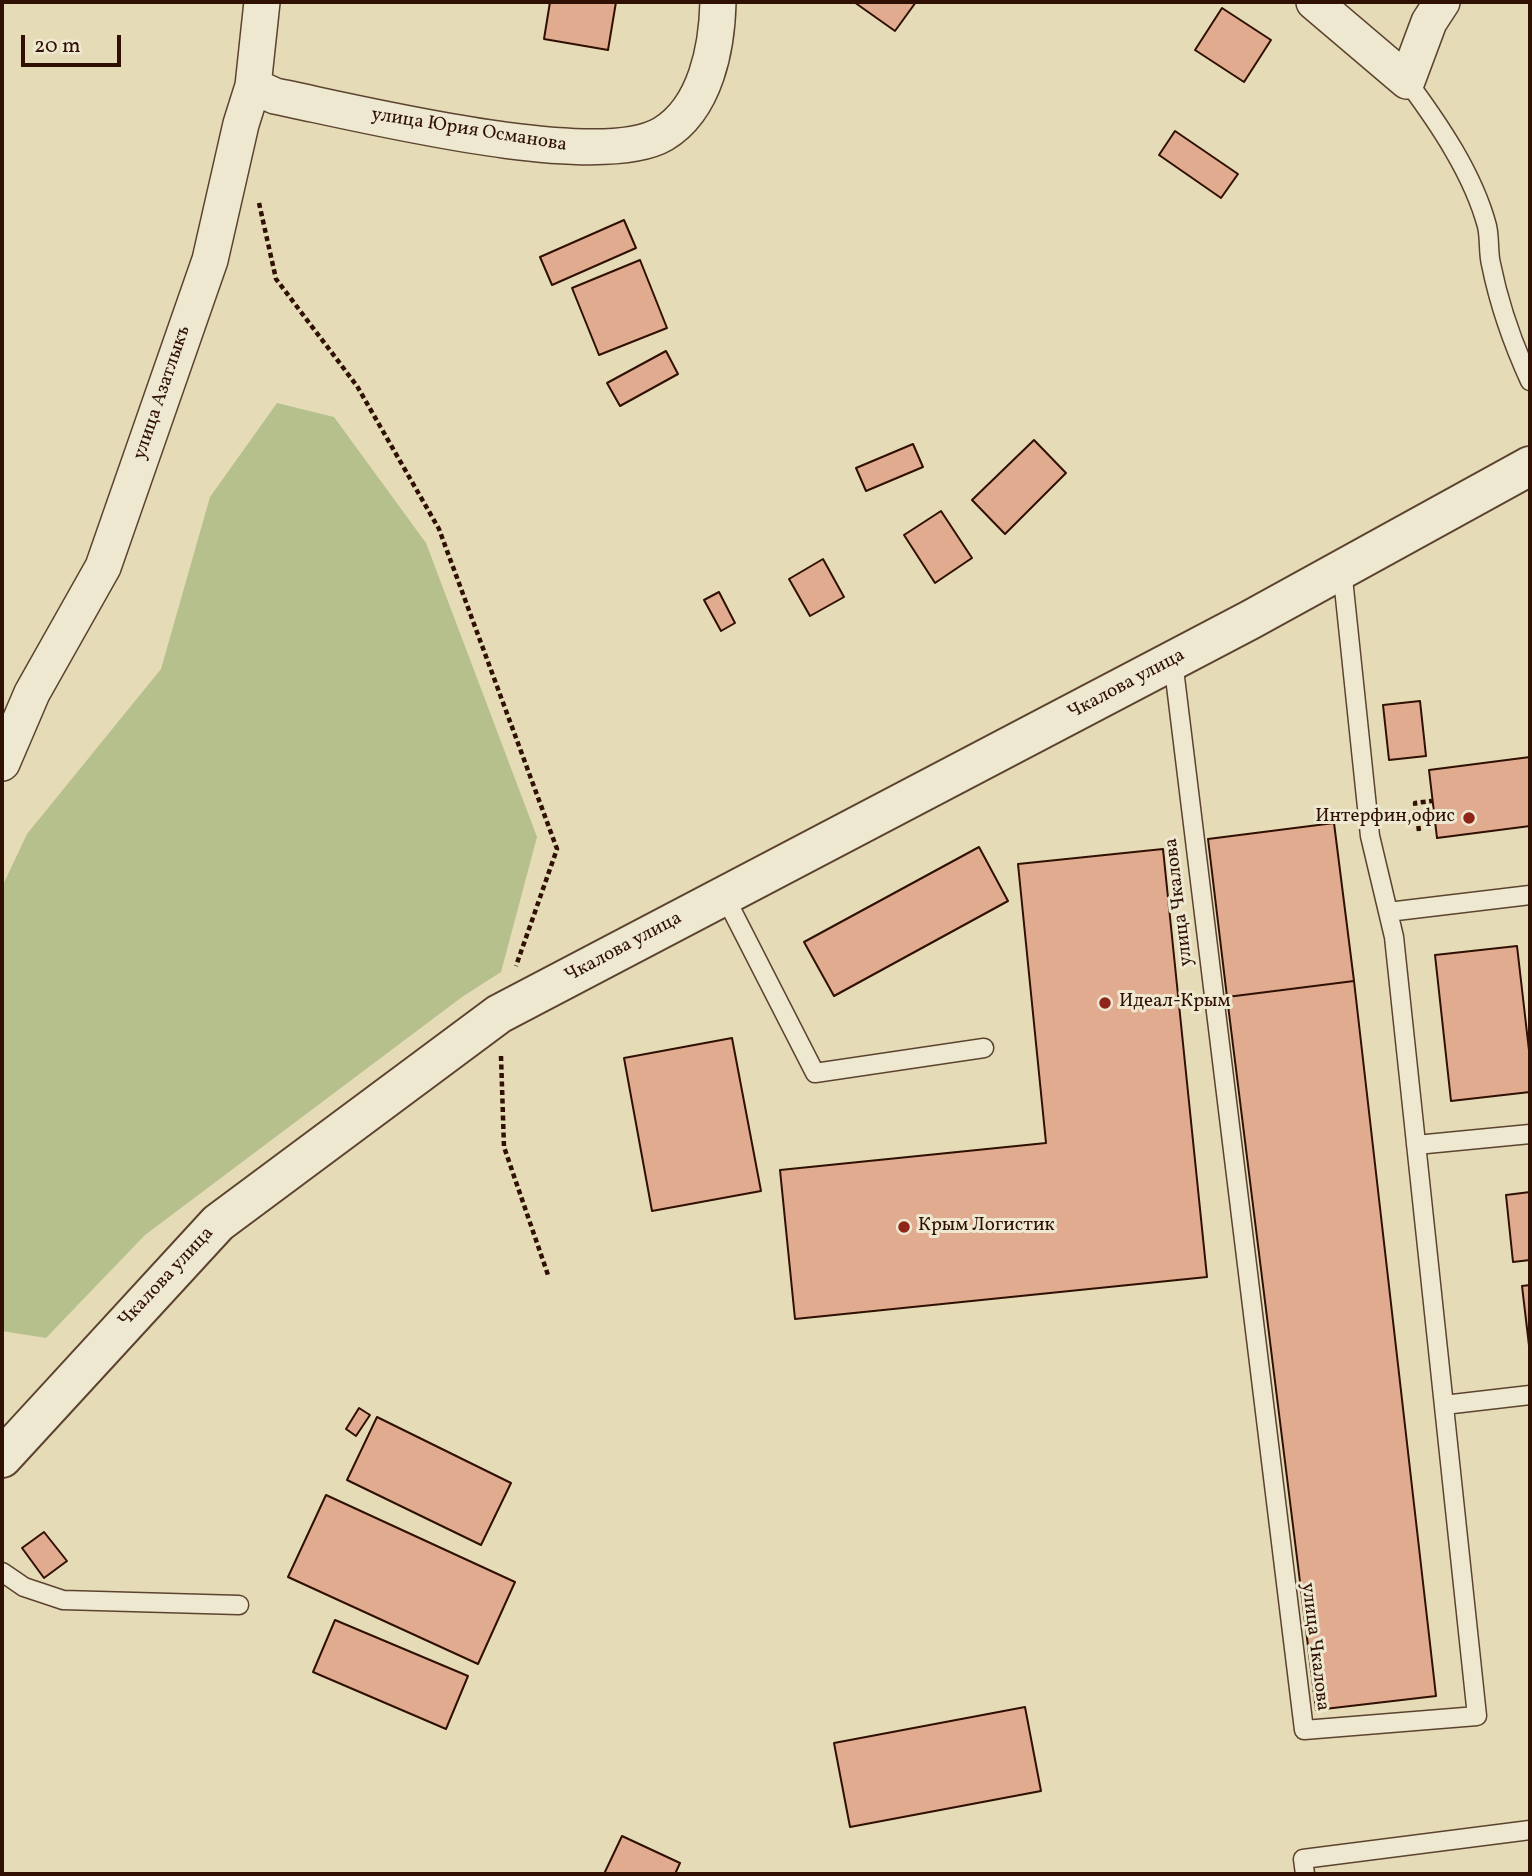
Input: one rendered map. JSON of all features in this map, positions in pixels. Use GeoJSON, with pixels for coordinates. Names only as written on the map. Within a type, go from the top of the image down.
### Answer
{"type":"FeatureCollection","features":[{"type":"Feature","properties":{"kind":"street","name":"улица Азатлыкъ"},"geometry":{"type":"LineString","coordinates":[[2,764],[32,693],[103,567],[210,260],[241,124],[253,86],[262,2]]}},
{"type":"Feature","properties":{"kind":"street","name":"улица Юрия Османова"},"geometry":{"type":"LineString","coordinates":[[253,86],[275,96],[537,145],[588,149],[634,145],[663,134],[692,107],[708,67],[718,27],[719,2]]}},
{"type":"Feature","properties":{"kind":"street"},"geometry":{"type":"LineString","coordinates":[[1314,2],[1407,81],[1429,22],[1442,2]]}},
{"type":"Feature","properties":{"kind":"street","name":"Чкалова улица"},"geometry":{"type":"LineString","coordinates":[[2,1456],[218,1223],[499,1014],[1173,661],[1530,466]]}},
{"type":"Feature","properties":{"kind":"lane"},"geometry":{"type":"LineString","coordinates":[[1407,81],[1436,120],[1470,184],[1487,227],[1490,263],[1506,323],[1530,381]]}},
{"type":"Feature","properties":{"kind":"lane"},"geometry":{"type":"LineString","coordinates":[[1342,569],[1370,836],[1388,912],[1530,895]]}},
{"type":"Feature","properties":{"kind":"lane","name":"улица Чкалова"},"geometry":{"type":"LineString","coordinates":[[1173,661],[1304,1730],[1478,1716],[1394,937],[1388,912]]}},
{"type":"Feature","properties":{"kind":"lane"},"geometry":{"type":"LineString","coordinates":[[724,895],[816,1073],[984,1048]]}},
{"type":"Feature","properties":{"kind":"lane"},"geometry":{"type":"LineString","coordinates":[[1416,1145],[1530,1135]]}},
{"type":"Feature","properties":{"kind":"lane"},"geometry":{"type":"LineString","coordinates":[[1444,1405],[1530,1395]]}},
{"type":"Feature","properties":{"kind":"lane"},"geometry":{"type":"LineString","coordinates":[[2,1572],[24,1587],[63,1600],[239,1605]]}},
{"type":"Feature","properties":{"kind":"lane"},"geometry":{"type":"LineString","coordinates":[[1305,1874],[1303,1859],[1530,1830]]}},
{"type":"Feature","properties":{"kind":"path"},"geometry":{"type":"LineString","coordinates":[[258,201],[276,279],[357,386],[439,529],[557,849],[499,1014],[504,1147],[548,1275]]}},
{"type":"Feature","properties":{"kind":"path"},"geometry":{"type":"LineString","coordinates":[[1419,831],[1415,803],[1432,801]]}},
{"type":"Feature","properties":{"kind":"green space"},"geometry":{"type":"Polygon","coordinates":[[[277,403],[334,417],[426,543],[537,837],[501,972],[462,997],[145,1235],[46,1338],[2,1331],[2,887],[27,834],[161,669],[210,497],[277,403]]]}},
{"type":"Feature","properties":{"kind":"building"},"geometry":{"type":"Polygon","coordinates":[[[550,2],[616,2],[608,50],[544,39],[550,2]]]}},
{"type":"Feature","properties":{"kind":"building"},"geometry":{"type":"Polygon","coordinates":[[[854,2],[916,2],[895,31],[854,2]]]}},
{"type":"Feature","properties":{"kind":"building"},"geometry":{"type":"Polygon","coordinates":[[[1222,8],[1271,40],[1244,82],[1195,50],[1222,8]]]}},
{"type":"Feature","properties":{"kind":"building"},"geometry":{"type":"Polygon","coordinates":[[[1175,131],[1238,174],[1221,198],[1159,155],[1175,131]]]}},
{"type":"Feature","properties":{"kind":"building"},"geometry":{"type":"Polygon","coordinates":[[[624,220],[636,248],[552,285],[540,257],[624,220]]]}},
{"type":"Feature","properties":{"kind":"building"},"geometry":{"type":"Polygon","coordinates":[[[640,260],[667,328],[599,355],[572,288],[640,260]]]}},
{"type":"Feature","properties":{"kind":"building"},"geometry":{"type":"Polygon","coordinates":[[[666,351],[678,374],[620,406],[607,383],[666,351]]]}},
{"type":"Feature","properties":{"kind":"building"},"geometry":{"type":"Polygon","coordinates":[[[1034,440],[1066,473],[1005,534],[972,500],[1034,440]]]}},
{"type":"Feature","properties":{"kind":"building"},"geometry":{"type":"Polygon","coordinates":[[[913,444],[923,467],[866,491],[856,468],[913,444]]]}},
{"type":"Feature","properties":{"kind":"building"},"geometry":{"type":"Polygon","coordinates":[[[941,511],[972,558],[935,583],[904,535],[941,511]]]}},
{"type":"Feature","properties":{"kind":"building"},"geometry":{"type":"Polygon","coordinates":[[[823,559],[844,597],[810,616],[789,579],[823,559]]]}},
{"type":"Feature","properties":{"kind":"building"},"geometry":{"type":"Polygon","coordinates":[[[719,592],[735,623],[721,631],[704,600],[719,592]]]}},
{"type":"Feature","properties":{"kind":"building"},"geometry":{"type":"Polygon","coordinates":[[[1420,701],[1426,756],[1389,760],[1383,705],[1420,701]]]}},
{"type":"Feature","properties":{"kind":"building"},"geometry":{"type":"Polygon","coordinates":[[[1530,757],[1530,826],[1437,838],[1429,770],[1530,757]]]}},
{"type":"Feature","properties":{"kind":"building"},"geometry":{"type":"Polygon","coordinates":[[[1334,823],[1354,981],[1227,997],[1208,839],[1334,823]]]}},
{"type":"Feature","properties":{"kind":"building"},"geometry":{"type":"Polygon","coordinates":[[[979,847],[1008,901],[834,996],[804,942],[979,847]]]}},
{"type":"Feature","properties":{"kind":"building","name":"Идеал-Крым"},"geometry":{"type":"Polygon","coordinates":[[[1163,849],[1207,1277],[795,1319],[780,1170],[1046,1143],[1018,864],[1163,849]]]}},
{"type":"Feature","properties":{"kind":"building"},"geometry":{"type":"Polygon","coordinates":[[[1517,946],[1530,1059],[1530,1092],[1451,1101],[1435,955],[1517,946]]]}},
{"type":"Feature","properties":{"kind":"building"},"geometry":{"type":"Polygon","coordinates":[[[1354,981],[1436,1696],[1316,1710],[1227,997],[1354,981]]]}},
{"type":"Feature","properties":{"kind":"building"},"geometry":{"type":"Polygon","coordinates":[[[732,1038],[761,1191],[652,1211],[624,1058],[732,1038]]]}},
{"type":"Feature","properties":{"kind":"building"},"geometry":{"type":"Polygon","coordinates":[[[1530,1192],[1530,1260],[1513,1262],[1506,1195],[1530,1192]]]}},
{"type":"Feature","properties":{"kind":"building"},"geometry":{"type":"Polygon","coordinates":[[[1530,1285],[1530,1354],[1522,1286],[1530,1285]]]}},
{"type":"Feature","properties":{"kind":"building"},"geometry":{"type":"Polygon","coordinates":[[[359,1408],[370,1415],[356,1436],[346,1429],[359,1408]]]}},
{"type":"Feature","properties":{"kind":"building"},"geometry":{"type":"Polygon","coordinates":[[[377,1417],[511,1483],[481,1545],[347,1480],[377,1417]]]}},
{"type":"Feature","properties":{"kind":"building"},"geometry":{"type":"Polygon","coordinates":[[[326,1495],[515,1582],[478,1664],[288,1577],[326,1495]]]}},
{"type":"Feature","properties":{"kind":"building"},"geometry":{"type":"Polygon","coordinates":[[[44,1532],[67,1561],[44,1578],[22,1548],[44,1532]]]}},
{"type":"Feature","properties":{"kind":"building"},"geometry":{"type":"Polygon","coordinates":[[[335,1620],[468,1676],[446,1729],[313,1672],[335,1620]]]}},
{"type":"Feature","properties":{"kind":"building"},"geometry":{"type":"Polygon","coordinates":[[[1025,1707],[1041,1791],[850,1827],[834,1743],[1025,1707]]]}},
{"type":"Feature","properties":{"kind":"building"},"geometry":{"type":"Polygon","coordinates":[[[622,1836],[680,1863],[675,1874],[604,1874],[622,1836]]]}},
{"type":"Feature","properties":{"kind":"place","name":"Интерфин,офис"},"geometry":{"type":"Point","coordinates":[1469,818]}},
{"type":"Feature","properties":{"kind":"place","name":"Идеал-Крым"},"geometry":{"type":"Point","coordinates":[1105,1003]}},
{"type":"Feature","properties":{"kind":"place","name":"Крым Логистик"},"geometry":{"type":"Point","coordinates":[904,1227]}}]}
